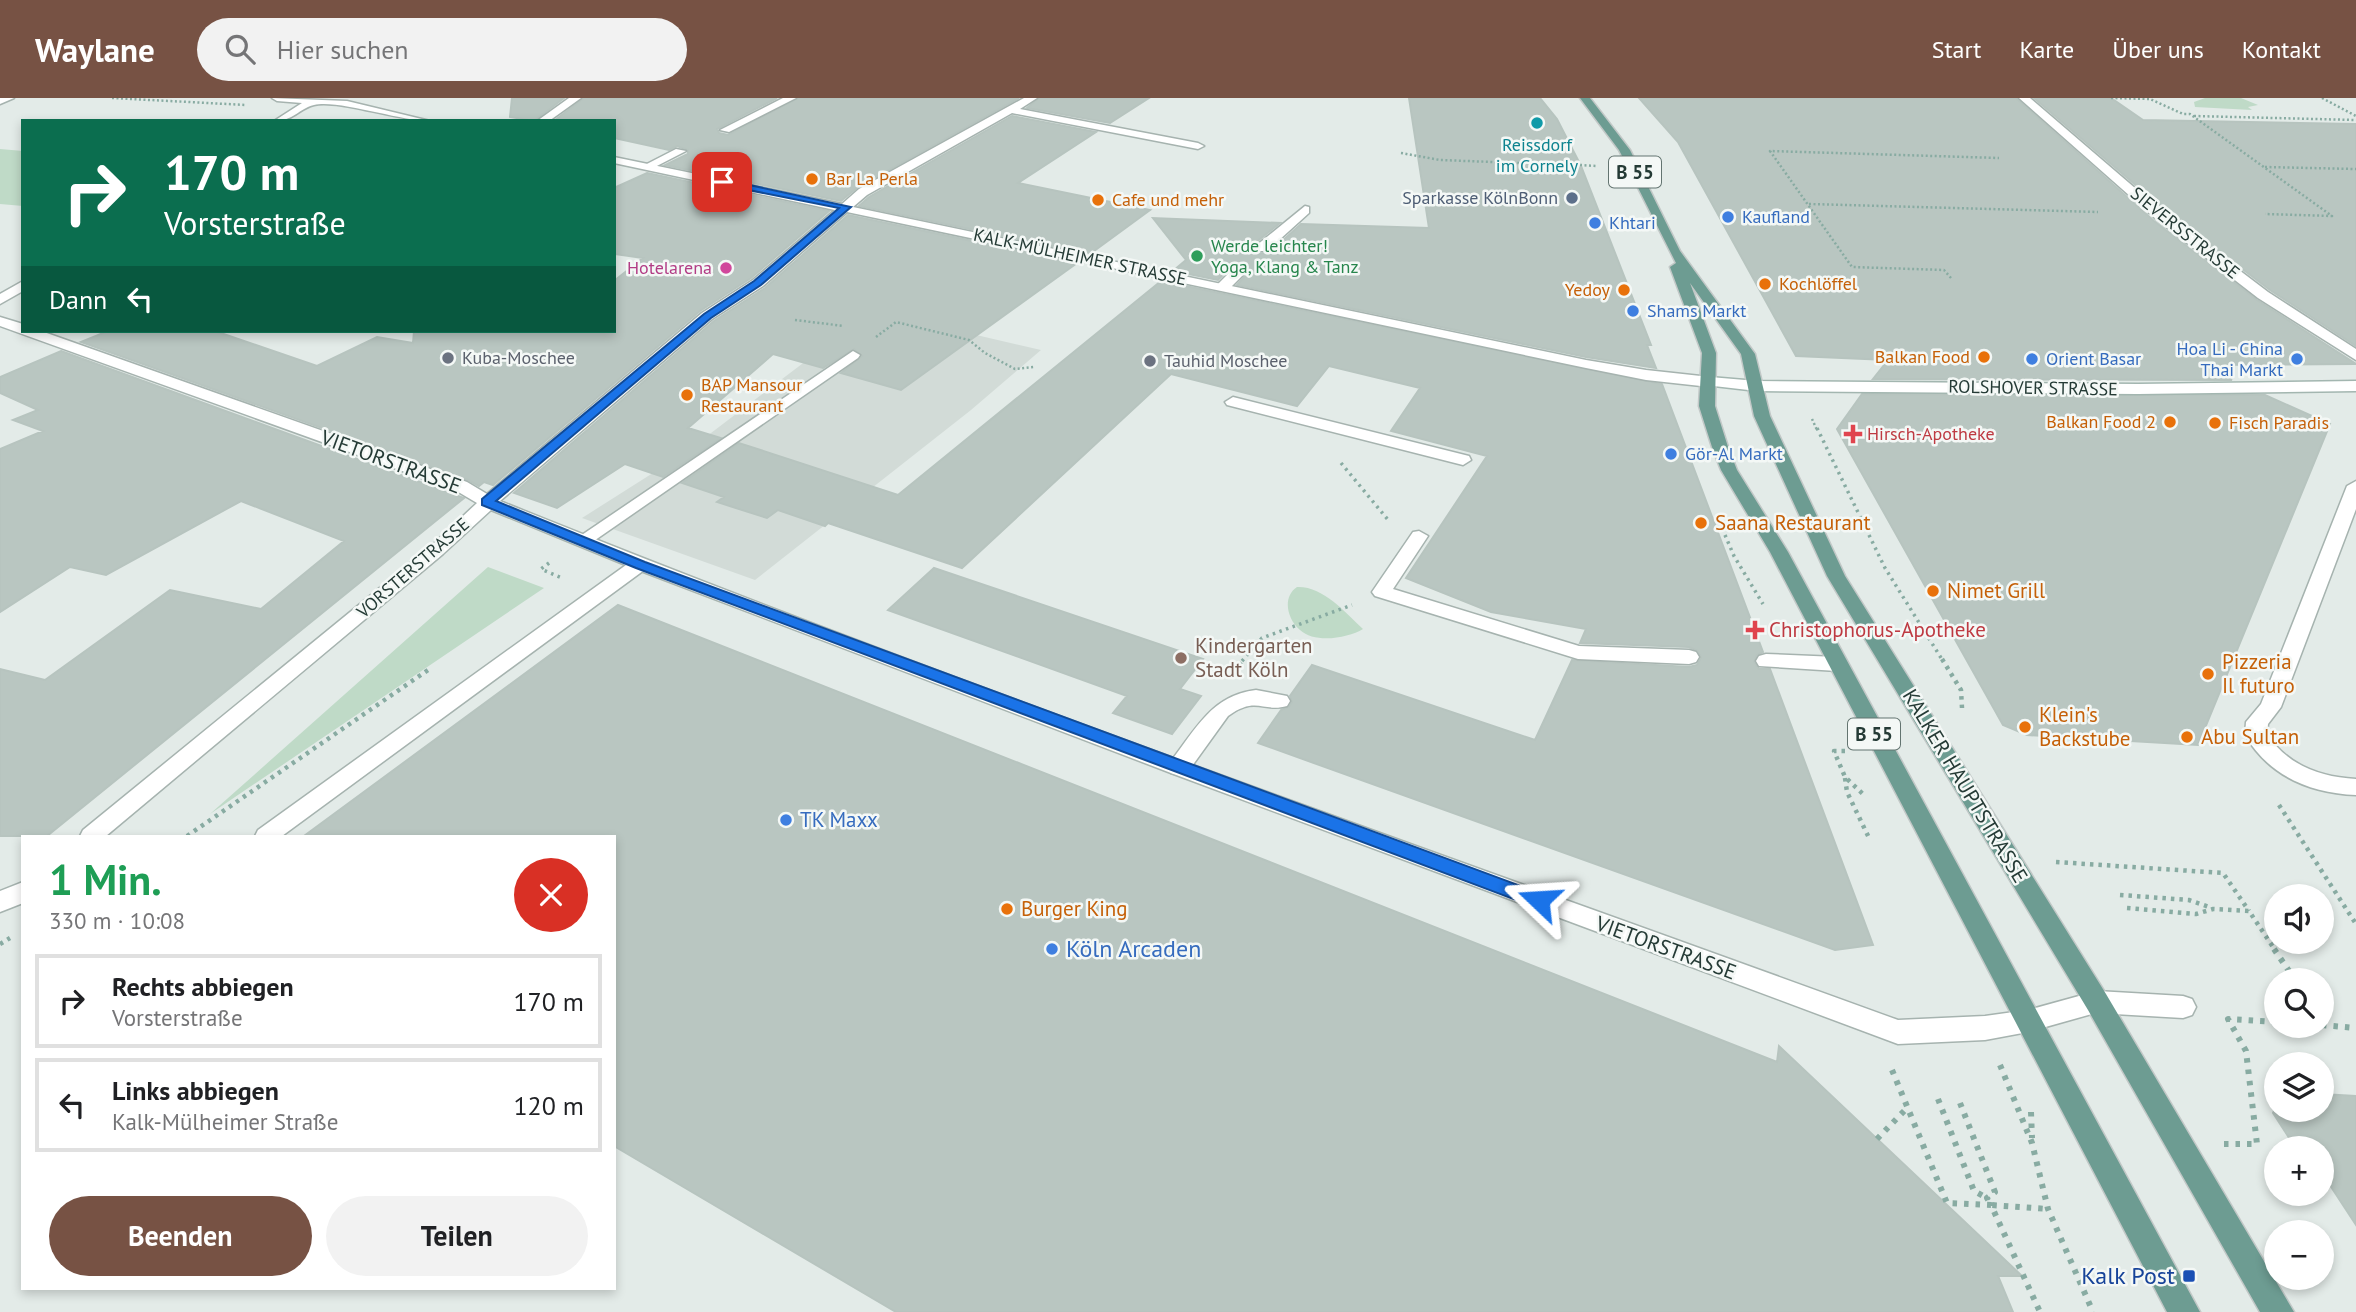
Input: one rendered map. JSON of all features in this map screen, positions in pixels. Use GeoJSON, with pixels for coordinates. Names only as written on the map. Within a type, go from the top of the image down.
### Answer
{"type":"FeatureCollection","features":[{"type":"Feature","properties":{"kind":"main road","name":"KALKER HAUPTSTRASSE"},"geometry":{"type":"LineString","coordinates":[[1584,98],[1624,150],[1674,252],[1748,354],[1762,416],[1836,576],[2097,1002],[2278,1312]]}},
{"type":"Feature","properties":{"kind":"main road","name":"KALKER HAUPTSTRASSE"},"geometry":{"type":"LineString","coordinates":[[1674,252],[1679,279],[1709,353],[1707,406],[1730,470],[1779,552],[2184,1312]]}},
{"type":"Feature","properties":{"kind":"street"},"geometry":{"type":"LineString","coordinates":[[0,102],[9,98]]}},
{"type":"Feature","properties":{"kind":"street"},"geometry":{"type":"LineString","coordinates":[[277,98],[317,99],[415,119]]}},
{"type":"Feature","properties":{"kind":"street"},"geometry":{"type":"LineString","coordinates":[[545,119],[576,98]]}},
{"type":"Feature","properties":{"kind":"street"},"geometry":{"type":"LineString","coordinates":[[725,130],[791,98]]}},
{"type":"Feature","properties":{"kind":"street","name":"VORSTERSTRASSE"},"geometry":{"type":"LineString","coordinates":[[92,835],[437,550],[487,502],[708,316],[758,283],[863,192],[1032,98]]}},
{"type":"Feature","properties":{"kind":"street","name":"SIEVERSSTRASSE"},"geometry":{"type":"LineString","coordinates":[[2024,98],[2160,216],[2263,295],[2356,356]]}},
{"type":"Feature","properties":{"kind":"street"},"geometry":{"type":"LineString","coordinates":[[282,119],[317,99]]}},
{"type":"Feature","properties":{"kind":"street"},"geometry":{"type":"LineString","coordinates":[[1010,110],[1198,146]]}},
{"type":"Feature","properties":{"kind":"street"},"geometry":{"type":"LineString","coordinates":[[646,167],[680,151]]}},
{"type":"Feature","properties":{"kind":"street","name":"KALK-MÜLHEIMER STRASSE"},"geometry":{"type":"LineString","coordinates":[[616,160],[1586,364],[1646,375],[1710,382]]}},
{"type":"Feature","properties":{"kind":"street"},"geometry":{"type":"LineString","coordinates":[[1262,248],[1305,210]]}},
{"type":"Feature","properties":{"kind":"street"},"geometry":{"type":"LineString","coordinates":[[1223,287],[1240,270]]}},
{"type":"Feature","properties":{"kind":"street"},"geometry":{"type":"LineString","coordinates":[[0,300],[21,286]]}},
{"type":"Feature","properties":{"kind":"street"},"geometry":{"type":"LineString","coordinates":[[0,321],[21,328]]}},
{"type":"Feature","properties":{"kind":"street","name":"VIETORSTRASSE"},"geometry":{"type":"LineString","coordinates":[[34,333],[461,486],[487,502],[640,565],[1179,768],[1898,1032],[1985,1028],[2028,1021],[2097,1002],[2183,1007]]}},
{"type":"Feature","properties":{"kind":"street"},"geometry":{"type":"LineString","coordinates":[[582,541],[853,355]]}},
{"type":"Feature","properties":{"kind":"street","name":"ROLSHOVER STRASSE"},"geometry":{"type":"LineString","coordinates":[[1710,382],[1757,386],[2138,389],[2356,386]]}},
{"type":"Feature","properties":{"kind":"street"},"geometry":{"type":"LineString","coordinates":[[1233,402],[1462,460]]}},
{"type":"Feature","properties":{"kind":"street"},"geometry":{"type":"LineString","coordinates":[[2356,486],[2270,707],[2257,722],[2256,735],[2272,757],[2307,778],[2326,784],[2356,787]]}},
{"type":"Feature","properties":{"kind":"street"},"geometry":{"type":"LineString","coordinates":[[1419,536],[1382,592],[1578,652],[1689,657]]}},
{"type":"Feature","properties":{"kind":"street"},"geometry":{"type":"LineString","coordinates":[[267,835],[640,565]]}},
{"type":"Feature","properties":{"kind":"street"},"geometry":{"type":"LineString","coordinates":[[1766,660],[1837,664]]}},
{"type":"Feature","properties":{"kind":"street"},"geometry":{"type":"LineString","coordinates":[[1179,768],[1221,711],[1230,704],[1241,698],[1280,701]]}},
{"type":"Feature","properties":{"kind":"street"},"geometry":{"type":"LineString","coordinates":[[0,902],[21,893]]}},
{"type":"Feature","properties":{"kind":"path"},"geometry":{"type":"LineString","coordinates":[[112,98],[300,108]]}},
{"type":"Feature","properties":{"kind":"path"},"geometry":{"type":"LineString","coordinates":[[2111,98],[2150,99],[2193,116],[2332,216],[2265,214]]}},
{"type":"Feature","properties":{"kind":"path"},"geometry":{"type":"LineString","coordinates":[[2322,98],[2356,118]]}},
{"type":"Feature","properties":{"kind":"path"},"geometry":{"type":"LineString","coordinates":[[2193,116],[2356,118]]}},
{"type":"Feature","properties":{"kind":"path"},"geometry":{"type":"LineString","coordinates":[[1951,278],[1944,270],[1852,267],[1770,151],[1999,158]]}},
{"type":"Feature","properties":{"kind":"path"},"geometry":{"type":"LineString","coordinates":[[1401,153],[1440,160],[1520,163]]}},
{"type":"Feature","properties":{"kind":"path"},"geometry":{"type":"LineString","coordinates":[[2264,167],[2356,169]]}},
{"type":"Feature","properties":{"kind":"path"},"geometry":{"type":"LineString","coordinates":[[1808,204],[2098,212]]}},
{"type":"Feature","properties":{"kind":"path"},"geometry":{"type":"LineString","coordinates":[[853,355],[896,322],[970,340],[985,353],[1015,369],[1034,367]]}},
{"type":"Feature","properties":{"kind":"path"},"geometry":{"type":"LineString","coordinates":[[1796,386],[1885,568],[1961,691]]}},
{"type":"Feature","properties":{"kind":"path"},"geometry":{"type":"LineString","coordinates":[[1312,422],[1318,439],[1397,531],[1419,536]]}},
{"type":"Feature","properties":{"kind":"path"},"geometry":{"type":"LineString","coordinates":[[551,562],[541,569],[562,577],[551,585]]}},
{"type":"Feature","properties":{"kind":"path"},"geometry":{"type":"LineString","coordinates":[[188,835],[438,663]]}},
{"type":"Feature","properties":{"kind":"path"},"geometry":{"type":"LineString","coordinates":[[1856,751],[1834,751],[1845,777],[1847,792],[1870,840]]}},
{"type":"Feature","properties":{"kind":"path"},"geometry":{"type":"LineString","coordinates":[[2307,778],[2283,776],[2266,784],[2356,924]]}},
{"type":"Feature","properties":{"kind":"path"},"geometry":{"type":"LineString","coordinates":[[1845,777],[1863,793]]}},
{"type":"Feature","properties":{"kind":"path"},"geometry":{"type":"LineString","coordinates":[[2065,862],[2223,873],[2287,968]]}},
{"type":"Feature","properties":{"kind":"path"},"geometry":{"type":"LineString","coordinates":[[2120,895],[2189,900],[2213,909],[2249,911]]}},
{"type":"Feature","properties":{"kind":"path"},"geometry":{"type":"LineString","coordinates":[[2127,908],[2196,914],[2213,909]]}},
{"type":"Feature","properties":{"kind":"path"},"geometry":{"type":"LineString","coordinates":[[2257,1144],[2246,1051],[2228,1018],[2264,1021]]}},
{"type":"Feature","properties":{"kind":"path"},"geometry":{"type":"LineString","coordinates":[[1874,1024],[1947,1203],[1989,1201],[2048,1209]]}},
{"type":"Feature","properties":{"kind":"path"},"geometry":{"type":"LineString","coordinates":[[2334,1025],[2356,1028]]}},
{"type":"Feature","properties":{"kind":"path"},"geometry":{"type":"LineString","coordinates":[[1938,1099],[1974,1191],[1989,1201],[2040,1312]]}},
{"type":"Feature","properties":{"kind":"path"},"geometry":{"type":"LineString","coordinates":[[1960,1103],[1995,1192],[1989,1201]]}},
{"type":"Feature","properties":{"kind":"path"},"geometry":{"type":"LineString","coordinates":[[1877,1139],[1907,1108]]}},
{"type":"Feature","properties":{"kind":"path"},"geometry":{"type":"LineString","coordinates":[[2032,1143],[2048,1209],[2093,1312]]}},
{"type":"Feature","properties":{"kind":"shaded area"},"geometry":{"type":"Polygon","coordinates":[[[895,316],[1041,350],[971,410],[755,580],[582,518],[686,452],[823,348],[895,316]]]}},
{"type":"Feature","properties":{"kind":"green space"},"geometry":{"type":"Polygon","coordinates":[[[2205,98],[2241,98],[2258,105],[2248,107],[2252,110],[2195,107],[2194,102],[2205,98]]]}},
{"type":"Feature","properties":{"kind":"green space"},"geometry":{"type":"Polygon","coordinates":[[[0,149],[21,151],[21,206],[0,204],[0,149]]]}},
{"type":"Feature","properties":{"kind":"green space"},"geometry":{"type":"Polygon","coordinates":[[[488,567],[544,588],[210,814],[488,567]]]}},
{"type":"Feature","properties":{"kind":"green space"},"geometry":{"type":"Polygon","coordinates":[[[1297,587],[1325,595],[1363,629],[1332,638],[1306,634],[1289,614],[1289,596],[1297,587]]]}},
{"type":"Feature","properties":{"kind":"building"},"geometry":{"type":"Polygon","coordinates":[[[512,98],[564,98],[537,119],[510,117],[512,98]]]}},
{"type":"Feature","properties":{"kind":"building"},"geometry":{"type":"Polygon","coordinates":[[[584,98],[777,98],[717,129],[719,133],[728,135],[798,98],[1019,98],[858,187],[841,201],[665,165],[688,154],[688,150],[677,146],[669,150],[616,138],[616,119],[557,119],[584,98]]]}},
{"type":"Feature","properties":{"kind":"building"},"geometry":{"type":"Polygon","coordinates":[[[1039,98],[1149,98],[1110,123],[1027,108],[1039,98]]]}},
{"type":"Feature","properties":{"kind":"building"},"geometry":{"type":"Polygon","coordinates":[[[1409,98],[1540,98],[1557,119],[1581,166],[1651,345],[1647,345],[1656,368],[1586,357],[1237,285],[1248,273],[1246,264],[1233,265],[1218,280],[1173,271],[1186,260],[1153,218],[1280,223],[1255,243],[1254,251],[1257,254],[1269,253],[1301,224],[1429,228],[1409,98]]]}},
{"type":"Feature","properties":{"kind":"building"},"geometry":{"type":"Polygon","coordinates":[[[1639,98],[2016,98],[2154,221],[2257,300],[2356,364],[2199,365],[2232,380],[1873,379],[1888,360],[1796,356],[1678,142],[1639,98]]]}},
{"type":"Feature","properties":{"kind":"building"},"geometry":{"type":"Polygon","coordinates":[[[2034,98],[2111,98],[2143,120],[2356,124],[2356,346],[2270,290],[2166,211],[2034,98]]]}},
{"type":"Feature","properties":{"kind":"building"},"geometry":{"type":"Polygon","coordinates":[[[1012,116],[1096,132],[1018,183],[1150,210],[1090,254],[859,206],[869,197],[1012,116]]]}},
{"type":"Feature","properties":{"kind":"building"},"geometry":{"type":"Polygon","coordinates":[[[647,173],[829,211],[751,278],[700,311],[493,485],[484,482],[479,486],[81,342],[103,333],[221,333],[317,366],[377,337],[413,343],[414,333],[616,333],[616,279],[643,258],[616,254],[616,187],[647,173]]]}},
{"type":"Feature","properties":{"kind":"building"},"geometry":{"type":"Polygon","coordinates":[[[848,215],[1077,263],[901,390],[841,373],[862,356],[854,349],[823,368],[773,354],[688,428],[721,438],[663,477],[625,464],[557,508],[514,493],[714,321],[765,288],[848,215]]]}},
{"type":"Feature","properties":{"kind":"building"},"geometry":{"type":"Polygon","coordinates":[[[1161,281],[1662,384],[1763,652],[1757,655],[1754,662],[1759,669],[1770,669],[1873,945],[1835,950],[1258,743],[1281,710],[1289,707],[1292,702],[1290,696],[1312,665],[1535,740],[1572,660],[1689,667],[1697,665],[1701,658],[1698,651],[1689,647],[1580,643],[1586,629],[1491,612],[1406,578],[1487,456],[1391,431],[1420,388],[1329,366],[1297,406],[1171,374],[962,568],[828,523],[825,526],[778,510],[767,518],[717,502],[724,497],[682,483],[739,443],[898,495],[1161,281]]]}},
{"type":"Feature","properties":{"kind":"building"},"geometry":{"type":"Polygon","coordinates":[[[61,351],[464,498],[48,835],[0,836],[0,669],[45,680],[170,590],[261,609],[344,541],[241,501],[106,575],[70,567],[0,612],[0,449],[43,431],[13,420],[38,410],[0,393],[0,377],[61,351]]]}},
{"type":"Feature","properties":{"kind":"building"},"geometry":{"type":"Polygon","coordinates":[[[1862,394],[2265,395],[2330,424],[2198,745],[2027,735],[2003,725],[1837,429],[1862,394]]]}},
{"type":"Feature","properties":{"kind":"building"},"geometry":{"type":"Polygon","coordinates":[[[934,568],[1203,659],[1180,689],[1201,696],[1172,734],[1113,713],[1127,696],[888,610],[934,568]]]}},
{"type":"Feature","properties":{"kind":"building","name":"Köln Arcaden"},"geometry":{"type":"Polygon","coordinates":[[[618,605],[1777,1062],[1779,1046],[2022,1276],[1998,1276],[2013,1312],[896,1312],[616,1147],[616,835],[305,835],[618,605]]]}},
{"type":"Feature","properties":{"kind":"building"},"geometry":{"type":"Polygon","coordinates":[[[2334,1095],[2356,1096],[2356,1225],[2334,1191],[2334,1136],[2288,1136],[2279,1122],[2334,1122],[2334,1095]]]}},
{"type":"Feature","properties":{"kind":"place","name":"Reissdorf im Cornely"},"geometry":{"type":"Point","coordinates":[1537,123]}},
{"type":"Feature","properties":{"kind":"place","name":"Bar La Perla"},"geometry":{"type":"Point","coordinates":[812,179]}},
{"type":"Feature","properties":{"kind":"place","name":"Sparkasse KölnBonn"},"geometry":{"type":"Point","coordinates":[1572,198]}},
{"type":"Feature","properties":{"kind":"place","name":"Cafe und mehr"},"geometry":{"type":"Point","coordinates":[1098,200]}},
{"type":"Feature","properties":{"kind":"place","name":"Kaufland"},"geometry":{"type":"Point","coordinates":[1728,217]}},
{"type":"Feature","properties":{"kind":"place","name":"Khtari"},"geometry":{"type":"Point","coordinates":[1595,223]}},
{"type":"Feature","properties":{"kind":"place","name":"Werde leichter! Yoga, Klang & Tanz"},"geometry":{"type":"Point","coordinates":[1197,256]}},
{"type":"Feature","properties":{"kind":"place","name":"Hotelarena"},"geometry":{"type":"Point","coordinates":[726,268]}},
{"type":"Feature","properties":{"kind":"place","name":"Kochlöffel"},"geometry":{"type":"Point","coordinates":[1765,284]}},
{"type":"Feature","properties":{"kind":"place","name":"Yedoy"},"geometry":{"type":"Point","coordinates":[1624,290]}},
{"type":"Feature","properties":{"kind":"place","name":"Shams Markt"},"geometry":{"type":"Point","coordinates":[1633,311]}},
{"type":"Feature","properties":{"kind":"place","name":"Balkan Food"},"geometry":{"type":"Point","coordinates":[1984,357]}},
{"type":"Feature","properties":{"kind":"place","name":"Kuba-Moschee"},"geometry":{"type":"Point","coordinates":[448,358]}},
{"type":"Feature","properties":{"kind":"place","name":"Orient Basar"},"geometry":{"type":"Point","coordinates":[2032,359]}},
{"type":"Feature","properties":{"kind":"place","name":"Hoa Li - China Thai Markt"},"geometry":{"type":"Point","coordinates":[2297,359]}},
{"type":"Feature","properties":{"kind":"place","name":"Tauhid Moschee"},"geometry":{"type":"Point","coordinates":[1150,361]}},
{"type":"Feature","properties":{"kind":"place","name":"BAP Mansour Restaurant"},"geometry":{"type":"Point","coordinates":[687,395]}},
{"type":"Feature","properties":{"kind":"place","name":"Balkan Food 2"},"geometry":{"type":"Point","coordinates":[2170,422]}},
{"type":"Feature","properties":{"kind":"place","name":"Fisch Paradis"},"geometry":{"type":"Point","coordinates":[2215,423]}},
{"type":"Feature","properties":{"kind":"place","name":"Hirsch-Apotheke"},"geometry":{"type":"Point","coordinates":[1853,434]}},
{"type":"Feature","properties":{"kind":"place","name":"Gör-Al Markt"},"geometry":{"type":"Point","coordinates":[1671,454]}},
{"type":"Feature","properties":{"kind":"place","name":"Saana Restaurant"},"geometry":{"type":"Point","coordinates":[1701,523]}},
{"type":"Feature","properties":{"kind":"place","name":"Nimet Grill"},"geometry":{"type":"Point","coordinates":[1933,591]}},
{"type":"Feature","properties":{"kind":"place","name":"Christophorus-Apotheke"},"geometry":{"type":"Point","coordinates":[1755,630]}},
{"type":"Feature","properties":{"kind":"place","name":"Kindergarten Stadt Köln"},"geometry":{"type":"Point","coordinates":[1181,658]}},
{"type":"Feature","properties":{"kind":"place","name":"Pizzeria Il futuro"},"geometry":{"type":"Point","coordinates":[2208,674]}},
{"type":"Feature","properties":{"kind":"place","name":"Klein's Backstube"},"geometry":{"type":"Point","coordinates":[2025,727]}},
{"type":"Feature","properties":{"kind":"place","name":"Abu Sultan"},"geometry":{"type":"Point","coordinates":[2187,737]}},
{"type":"Feature","properties":{"kind":"place","name":"TK Maxx"},"geometry":{"type":"Point","coordinates":[786,820]}},
{"type":"Feature","properties":{"kind":"place","name":"Burger King"},"geometry":{"type":"Point","coordinates":[1007,909]}},
{"type":"Feature","properties":{"kind":"place","name":"Köln Arcaden"},"geometry":{"type":"Point","coordinates":[1052,949]}},
{"type":"Feature","properties":{"kind":"place","name":"Kalk Post"},"geometry":{"type":"Point","coordinates":[2189,1276]}},
{"type":"Feature","properties":{"kind":"route"},"geometry":{"type":"LineString","coordinates":[[722,182],[846,207],[758,283],[708,316],[487,502],[640,565],[1539,900]]}}]}
